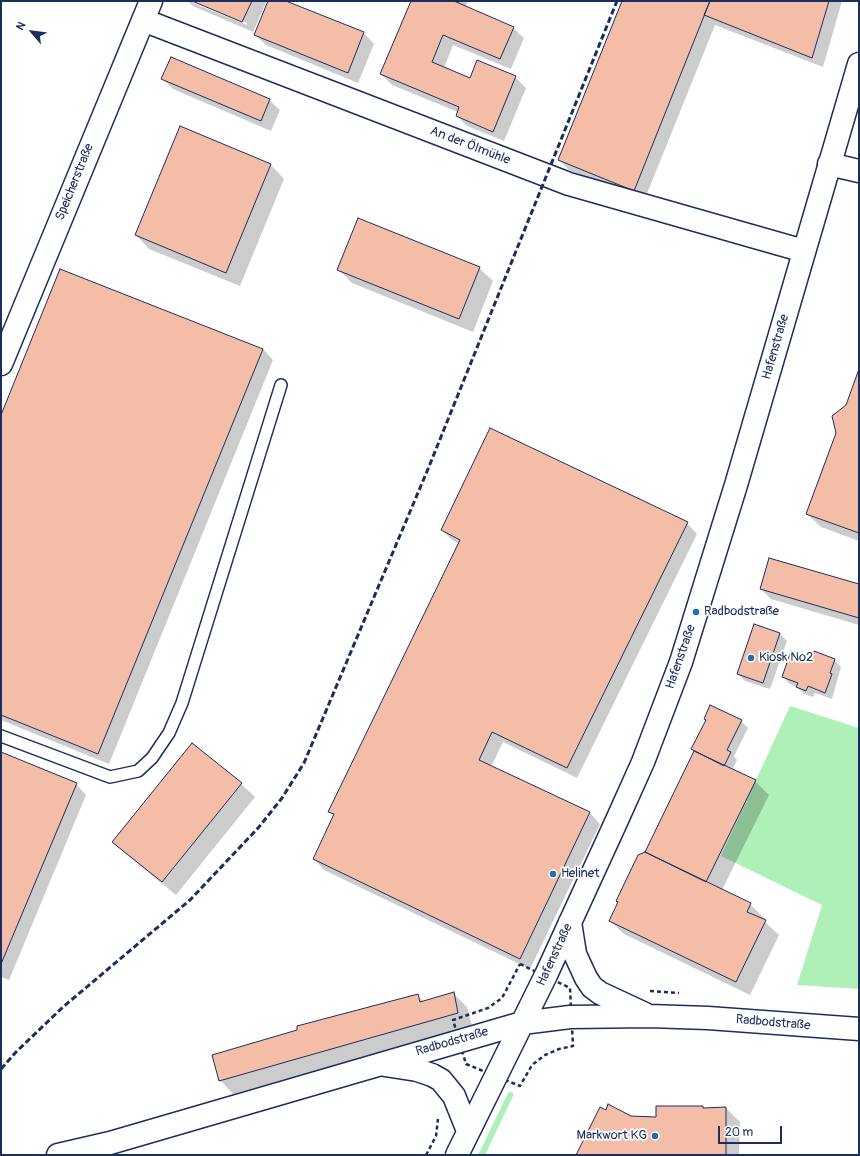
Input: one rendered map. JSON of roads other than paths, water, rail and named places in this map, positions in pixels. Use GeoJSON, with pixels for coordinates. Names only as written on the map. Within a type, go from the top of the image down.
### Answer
{"type":"FeatureCollection","features":[{"type":"Feature","properties":{"kind":"street","name":"An der Ölmühle"},"geometry":{"type":"LineString","coordinates":[[147,10],[569,184],[804,251]]}},
{"type":"Feature","properties":{"kind":"street","name":"Speicherstraße"},"geometry":{"type":"LineString","coordinates":[[1,364],[147,10]]}},
{"type":"Feature","properties":{"kind":"street","name":"Hafenstraße"},"geometry":{"type":"LineString","coordinates":[[457,1155],[570,922],[643,762],[681,662],[734,492],[859,64]]}},
{"type":"Feature","properties":{"kind":"street"},"geometry":{"type":"LineString","coordinates":[[830,164],[859,171]]}},
{"type":"Feature","properties":{"kind":"street"},"geometry":{"type":"LineString","coordinates":[[570,922],[578,983],[650,1016]]}},
{"type":"Feature","properties":{"kind":"street","name":"Radbodstraße"},"geometry":{"type":"LineString","coordinates":[[58,1155],[117,1140],[522,1023],[570,1017],[650,1016],[708,1018],[859,1029]]}},
{"type":"Feature","properties":{"kind":"street"},"geometry":{"type":"LineString","coordinates":[[378,1064],[418,1070],[441,1080],[454,1096],[468,1131]]}},
{"type":"Feature","properties":{"kind":"lane"},"geometry":{"type":"LineString","coordinates":[[1,736],[110,777],[138,771],[152,758],[169,733],[182,703],[281,385]]}},
{"type":"Feature","properties":{"kind":"railway"},"geometry":{"type":"LineString","coordinates":[[1,1069],[16,1052],[63,1007],[190,900],[259,827],[282,798],[304,763],[428,469],[617,1]]}},
{"type":"Feature","properties":{"kind":"place","name":"Radbodstraße"},"geometry":{"type":"Point","coordinates":[696,612]}},
{"type":"Feature","properties":{"kind":"place","name":"Kiosk No2"},"geometry":{"type":"Point","coordinates":[751,658]}},
{"type":"Feature","properties":{"kind":"place","name":"Helinet"},"geometry":{"type":"Point","coordinates":[553,874]}},
{"type":"Feature","properties":{"kind":"place","name":"Markwort KG"},"geometry":{"type":"Point","coordinates":[655,1136]}}]}
